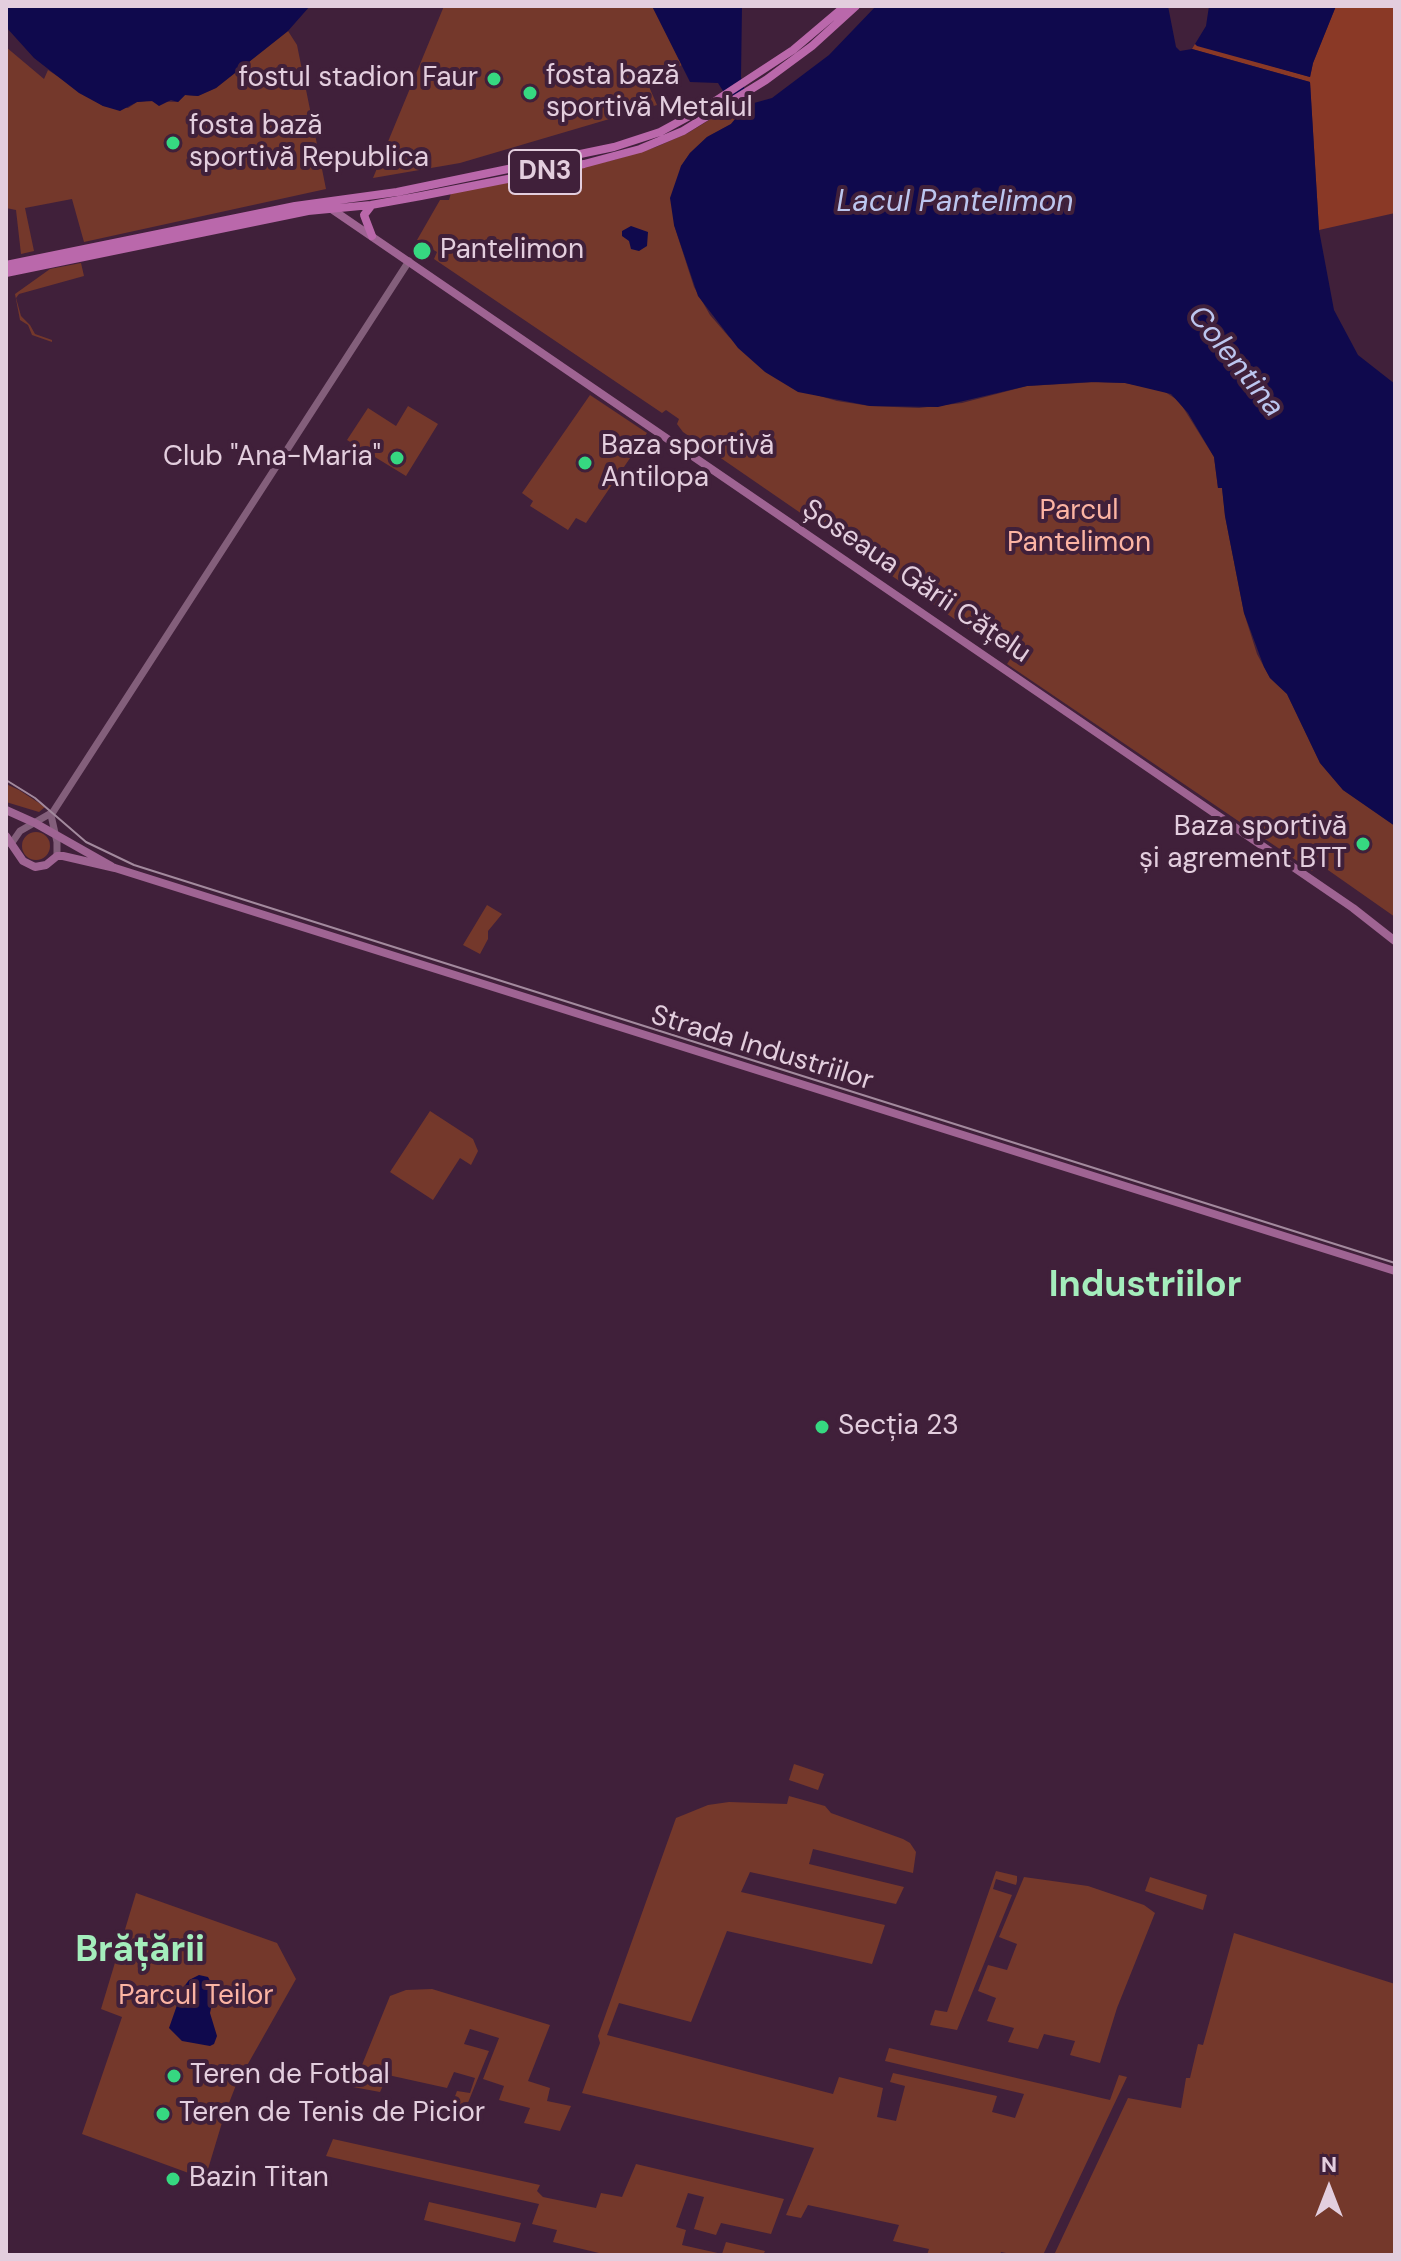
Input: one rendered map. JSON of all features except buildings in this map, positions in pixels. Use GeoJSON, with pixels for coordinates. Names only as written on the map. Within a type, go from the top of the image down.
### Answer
{"type":"FeatureCollection","features":[{"type":"Feature","properties":{"kind":"main road","name":"DN3"},"geometry":{"type":"LineString","coordinates":[[796,54],[845,6]]}},
{"type":"Feature","properties":{"kind":"main road","name":"DN3"},"geometry":{"type":"LineString","coordinates":[[6,273],[279,216],[371,205],[615,156],[663,141],[796,54],[856,6]]}},
{"type":"Feature","properties":{"kind":"main road","name":"DN3"},"geometry":{"type":"LineString","coordinates":[[6,265],[317,202],[397,192],[614,147],[660,132],[708,111]]}},
{"type":"Feature","properties":{"kind":"main road"},"geometry":{"type":"LineString","coordinates":[[330,208],[336,200]]}},
{"type":"Feature","properties":{"kind":"main road","name":"Șoseaua Gării Cățelu"},"geometry":{"type":"LineString","coordinates":[[317,202],[409,261],[1353,908],[1395,941]]}},
{"type":"Feature","properties":{"kind":"main road"},"geometry":{"type":"LineString","coordinates":[[371,205],[364,215],[372,236]]}},
{"type":"Feature","properties":{"kind":"main road","name":"Strada Industriilor"},"geometry":{"type":"LineString","coordinates":[[6,810],[115,868]]}},
{"type":"Feature","properties":{"kind":"main road","name":"Strada Industriilor"},"geometry":{"type":"LineString","coordinates":[[8,840],[23,861],[41,867],[57,856],[115,868],[1395,1271]]}},
{"type":"Feature","properties":{"kind":"street"},"geometry":{"type":"LineString","coordinates":[[8,840],[51,815],[409,261]]}},
{"type":"Feature","properties":{"kind":"street"},"geometry":{"type":"LineString","coordinates":[[51,815],[57,856]]}},
{"type":"Feature","properties":{"kind":"green space","name":"fosta bază sportivă Metalul"},"geometry":{"type":"Polygon","coordinates":[[[444,6],[652,6],[682,65],[647,82],[657,105],[460,163],[373,178],[444,6]]]}},
{"type":"Feature","properties":{"kind":"green space","name":"fosta bază sportivă Republica"},"geometry":{"type":"Polygon","coordinates":[[[288,31],[297,45],[326,189],[84,242],[72,199],[25,208],[34,251],[21,254],[16,210],[6,208],[6,47],[44,79],[48,70],[103,106],[128,108],[137,102],[178,102],[185,95],[198,96],[216,88],[288,31]]]}},
{"type":"Feature","properties":{"kind":"green space","name":"Parcul Pantelimon"},"geometry":{"type":"Polygon","coordinates":[[[732,106],[736,118],[731,124],[707,137],[681,166],[674,225],[694,287],[710,315],[729,337],[792,388],[837,401],[919,408],[962,403],[1027,386],[1098,382],[1162,390],[1179,401],[1214,457],[1244,613],[1257,654],[1270,678],[1287,694],[1320,763],[1343,790],[1395,826],[1395,917],[1318,863],[1312,871],[1007,664],[1011,658],[683,432],[677,424],[679,419],[666,410],[662,413],[434,259],[437,252],[417,240],[440,200],[449,200],[451,193],[614,160],[656,147],[688,133],[732,106]]]}},
{"type":"Feature","properties":{"kind":"green space"},"geometry":{"type":"Polygon","coordinates":[[[81,263],[84,276],[19,294],[16,298],[21,316],[30,325],[35,334],[52,342],[32,335],[28,325],[20,320],[15,294],[50,269],[81,263]]]}},
{"type":"Feature","properties":{"kind":"green space","name":"Baza sportivă Antilopa"},"geometry":{"type":"Polygon","coordinates":[[[590,395],[647,433],[586,523],[576,518],[568,530],[530,506],[533,501],[522,493],[590,395]]]}},
{"type":"Feature","properties":{"kind":"green space","name":"Club \"Ana-Maria\""},"geometry":{"type":"Polygon","coordinates":[[[408,406],[438,424],[406,476],[347,440],[368,408],[396,426],[408,406]]]}},
{"type":"Feature","properties":{"kind":"green space"},"geometry":{"type":"Polygon","coordinates":[[[6,784],[45,807],[39,812],[6,802],[6,784]]]}},
{"type":"Feature","properties":{"kind":"green space"},"geometry":{"type":"Polygon","coordinates":[[[36,832],[46,836],[50,846],[46,856],[36,860],[26,856],[22,846],[26,836],[36,832]]]}},
{"type":"Feature","properties":{"kind":"green space"},"geometry":{"type":"Polygon","coordinates":[[[487,905],[502,914],[488,931],[488,939],[480,954],[463,945],[487,905]]]}},
{"type":"Feature","properties":{"kind":"green space"},"geometry":{"type":"Polygon","coordinates":[[[430,1111],[473,1139],[478,1151],[471,1165],[460,1158],[433,1200],[390,1172],[430,1111]]]}},
{"type":"Feature","properties":{"kind":"green space"},"geometry":{"type":"Polygon","coordinates":[[[794,1764],[824,1774],[818,1790],[789,1780],[794,1764]]]}},
{"type":"Feature","properties":{"kind":"green space"},"geometry":{"type":"Polygon","coordinates":[[[789,1796],[825,1806],[831,1813],[903,1839],[916,1852],[913,1873],[813,1849],[809,1864],[904,1887],[896,1904],[750,1872],[741,1892],[885,1925],[872,1964],[727,1931],[691,2022],[619,2003],[607,2035],[833,2094],[839,2077],[883,2088],[877,2117],[896,2121],[905,2086],[890,2082],[893,2073],[997,2096],[992,2112],[1015,2118],[1024,2094],[885,2061],[889,2048],[1110,2100],[1119,2075],[1127,2077],[1043,2255],[1001,2252],[1000,2255],[927,2255],[929,2249],[893,2241],[899,2225],[808,2205],[801,2218],[786,2215],[814,2148],[582,2093],[600,2043],[598,2036],[676,1818],[708,1805],[729,1802],[787,1804],[789,1796]]]}},
{"type":"Feature","properties":{"kind":"green space"},"geometry":{"type":"Polygon","coordinates":[[[996,1871],[1017,1876],[1017,1881],[1016,1885],[996,1879],[993,1889],[1012,1895],[957,2030],[930,2025],[935,2010],[947,2012],[996,1871]]]}},
{"type":"Feature","properties":{"kind":"green space"},"geometry":{"type":"Polygon","coordinates":[[[1024,1877],[1088,1886],[1144,1905],[1155,1913],[1117,2008],[1100,2063],[1070,2055],[1075,2041],[1044,2034],[1038,2049],[1008,2042],[1014,2028],[987,2021],[996,1998],[978,1991],[988,1965],[1007,1970],[1017,1944],[999,1937],[1024,1877]]]}},
{"type":"Feature","properties":{"kind":"green space"},"geometry":{"type":"Polygon","coordinates":[[[1150,1877],[1207,1895],[1203,1910],[1145,1891],[1150,1877]]]}},
{"type":"Feature","properties":{"kind":"green space","name":"Parcul Teilor"},"geometry":{"type":"Polygon","coordinates":[[[136,1893],[277,1943],[296,1979],[236,2085],[205,2179],[82,2134],[122,2017],[101,2009],[136,1893]]]}},
{"type":"Feature","properties":{"kind":"green space"},"geometry":{"type":"Polygon","coordinates":[[[1234,1933],[1395,1984],[1395,2255],[1054,2255],[1128,2098],[1181,2108],[1186,2078],[1190,2078],[1198,2044],[1203,2045],[1234,1933]]]}},
{"type":"Feature","properties":{"kind":"green space"},"geometry":{"type":"Polygon","coordinates":[[[432,1989],[550,2025],[528,2081],[550,2088],[547,2101],[571,2106],[560,2131],[524,2123],[530,2108],[499,2100],[504,2086],[483,2079],[499,2038],[470,2029],[464,2044],[489,2051],[465,2110],[451,2107],[457,2091],[470,2093],[475,2078],[454,2072],[447,2088],[388,2075],[380,2092],[353,2087],[390,1996],[406,1990],[432,1989]]]}},
{"type":"Feature","properties":{"kind":"green space"},"geometry":{"type":"Polygon","coordinates":[[[333,2139],[540,2185],[537,2191],[543,2197],[596,2208],[601,2193],[622,2197],[636,2164],[784,2199],[771,2234],[721,2223],[716,2235],[694,2229],[704,2197],[688,2193],[676,2227],[686,2230],[682,2245],[722,2254],[726,2242],[765,2251],[763,2255],[599,2255],[553,2242],[557,2230],[532,2224],[539,2204],[326,2156],[333,2139]]]}},
{"type":"Feature","properties":{"kind":"green space"},"geometry":{"type":"Polygon","coordinates":[[[429,2202],[521,2223],[515,2242],[424,2220],[429,2202]]]}},
{"type":"Feature","properties":{"kind":"shaded area"},"geometry":{"type":"Polygon","coordinates":[[[1336,6],[1395,6],[1395,213],[1319,230],[1310,82],[1192,49],[1195,44],[1310,77],[1336,6]]]}},
{"type":"Feature","properties":{"kind":"water"},"geometry":{"type":"Polygon","coordinates":[[[6,6],[310,6],[288,31],[216,88],[198,96],[185,95],[178,102],[171,100],[159,106],[152,101],[137,102],[120,111],[79,93],[34,58],[6,27],[6,6]]]}},
{"type":"Feature","properties":{"kind":"water","name":"Lacul Pantelimon"},"geometry":{"type":"Polygon","coordinates":[[[652,6],[742,6],[741,77],[754,103],[772,98],[829,55],[876,6],[1168,6],[1176,47],[1180,51],[1192,49],[1310,82],[1319,230],[1334,310],[1358,355],[1395,384],[1395,826],[1343,790],[1320,763],[1287,694],[1270,678],[1264,667],[1244,613],[1214,457],[1188,413],[1171,394],[1125,383],[1091,382],[1027,386],[938,407],[870,406],[798,392],[765,372],[738,348],[698,296],[674,225],[670,198],[681,166],[690,153],[707,137],[731,124],[736,118],[735,110],[718,83],[690,82],[652,6]]]}},
{"type":"Feature","properties":{"kind":"water"},"geometry":{"type":"Polygon","coordinates":[[[1209,6],[1336,6],[1310,77],[1197,46],[1195,44],[1206,26],[1209,6]]]}},
{"type":"Feature","properties":{"kind":"water"},"geometry":{"type":"Polygon","coordinates":[[[631,226],[648,232],[647,246],[639,251],[631,249],[629,241],[622,236],[622,231],[631,226]]]}},
{"type":"Feature","properties":{"kind":"water"},"geometry":{"type":"Polygon","coordinates":[[[199,1975],[208,1977],[215,1990],[210,2013],[217,2036],[210,2046],[182,2041],[169,2028],[183,1988],[189,1980],[199,1975]]]}},
{"type":"Feature","properties":{"kind":"railway"},"geometry":{"type":"LineString","coordinates":[[6,780],[35,798],[86,842],[134,865],[1395,1263]]}},
{"type":"Feature","properties":{"kind":"place","name":"fostul stadion Faur"},"geometry":{"type":"Point","coordinates":[494,79]}},
{"type":"Feature","properties":{"kind":"place","name":"fosta bază sportivă Metalul"},"geometry":{"type":"Point","coordinates":[530,93]}},
{"type":"Feature","properties":{"kind":"place","name":"fosta bază sportivă Republica"},"geometry":{"type":"Point","coordinates":[173,143]}},
{"type":"Feature","properties":{"kind":"place","name":"Pantelimon"},"geometry":{"type":"Point","coordinates":[422,251]}},
{"type":"Feature","properties":{"kind":"place","name":"Club \"Ana-Maria\""},"geometry":{"type":"Point","coordinates":[397,458]}},
{"type":"Feature","properties":{"kind":"place","name":"Baza sportivă Antilopa"},"geometry":{"type":"Point","coordinates":[585,463]}},
{"type":"Feature","properties":{"kind":"place","name":"Baza sportivă și agrement BTT"},"geometry":{"type":"Point","coordinates":[1363,844]}},
{"type":"Feature","properties":{"kind":"place","name":"Secția 23"},"geometry":{"type":"Point","coordinates":[822,1427]}},
{"type":"Feature","properties":{"kind":"place","name":"Teren de Fotbal"},"geometry":{"type":"Point","coordinates":[174,2076]}},
{"type":"Feature","properties":{"kind":"place","name":"Teren de Tenis de Picior"},"geometry":{"type":"Point","coordinates":[163,2114]}},
{"type":"Feature","properties":{"kind":"place","name":"Bazin Titan"},"geometry":{"type":"Point","coordinates":[173,2179]}},
{"type":"Feature","properties":{"kind":"district","name":"Industriilor"},"geometry":{"type":"Point","coordinates":[1145,1287]}},
{"type":"Feature","properties":{"kind":"district","name":"Brățării"},"geometry":{"type":"Point","coordinates":[140,1952]}},
{"type":"Feature","properties":{"kind":"water label","name":"Colentina"},"geometry":{"type":"Point","coordinates":[1235,362]}}]}
